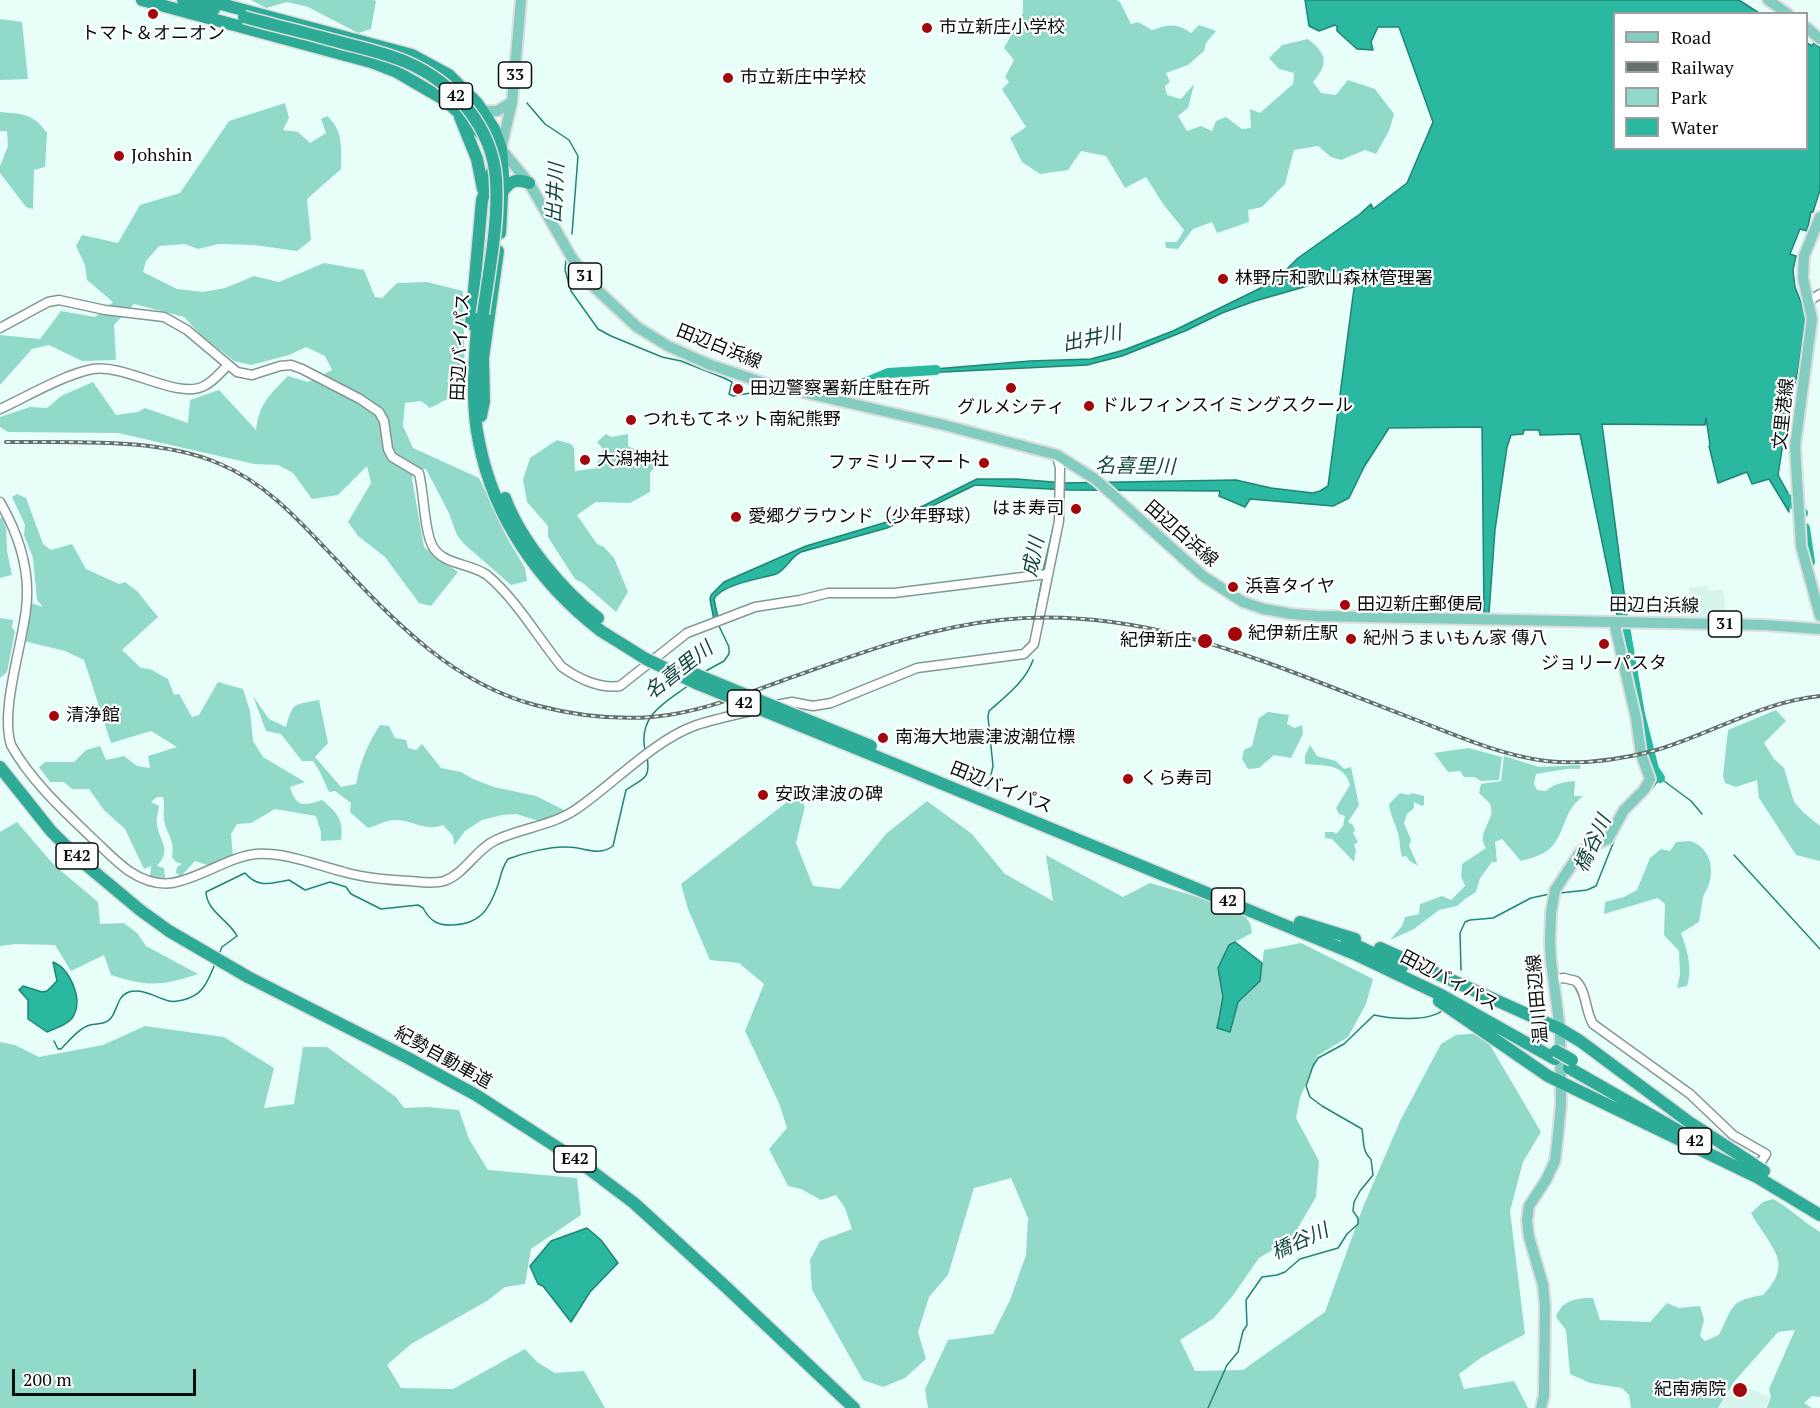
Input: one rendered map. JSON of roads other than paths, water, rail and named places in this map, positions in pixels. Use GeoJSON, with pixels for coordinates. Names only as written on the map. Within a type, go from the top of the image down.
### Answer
{"type":"FeatureCollection","features":[{"type":"Feature","properties":{"kind":"highway","name":"42"},"geometry":{"type":"LineString","coordinates":[[142,0],[371,62],[397,72],[445,100],[501,149]]}},
{"type":"Feature","properties":{"kind":"highway","name":"田辺バイパス"},"geometry":{"type":"LineString","coordinates":[[165,0],[382,53],[404,61],[441,82],[465,106],[483,134],[493,160],[496,176],[496,210],[474,374],[479,442],[486,469],[504,515],[522,548],[578,613],[641,648],[687,670],[808,718],[894,760],[1357,955],[1441,995],[1555,1055]]}},
{"type":"Feature","properties":{"kind":"highway","name":"田辺バイパス"},"geometry":{"type":"LineString","coordinates":[[183,0],[244,19]]}},
{"type":"Feature","properties":{"kind":"highway","name":"42"},"geometry":{"type":"LineString","coordinates":[[206,0],[412,55],[449,75],[468,93],[494,129],[501,149],[503,191],[497,261],[483,358],[484,401],[481,416]]}},
{"type":"Feature","properties":{"kind":"highway","name":"42"},"geometry":{"type":"LineString","coordinates":[[457,112],[477,159],[482,179],[483,196],[469,354],[471,398],[479,442]]}},
{"type":"Feature","properties":{"kind":"highway","name":"42"},"geometry":{"type":"LineString","coordinates":[[483,196],[501,149]]}},
{"type":"Feature","properties":{"kind":"highway"},"geometry":{"type":"LineString","coordinates":[[503,191],[516,181],[522,180],[529,183]]}},
{"type":"Feature","properties":{"kind":"highway","name":"田辺バイパス"},"geometry":{"type":"LineString","coordinates":[[481,314],[479,355],[481,416],[495,472],[508,505],[531,545],[561,584],[603,628]]}},
{"type":"Feature","properties":{"kind":"highway","name":"田辺バイパス"},"geometry":{"type":"LineString","coordinates":[[894,760],[1365,949],[1443,988],[1555,1055],[1820,1205]]}},
{"type":"Feature","properties":{"kind":"highway","name":"紀勢自動車道"},"geometry":{"type":"LineString","coordinates":[[0,766],[51,831],[79,859],[169,931],[248,977],[476,1095],[577,1160],[651,1218],[735,1294],[854,1408]]}},
{"type":"Feature","properties":{"kind":"highway"},"geometry":{"type":"LineString","coordinates":[[1300,922],[1378,947],[1560,1029],[1580,1041],[1762,1173]]}},
{"type":"Feature","properties":{"kind":"highway"},"geometry":{"type":"LineString","coordinates":[[1357,955],[1432,997],[1537,1069],[1762,1173]]}},
{"type":"Feature","properties":{"kind":"highway","name":"田辺バイパス"},"geometry":{"type":"LineString","coordinates":[[1762,1173],[1820,1215]]}},
{"type":"Feature","properties":{"kind":"main road","name":"33"},"geometry":{"type":"LineString","coordinates":[[501,149],[512,102],[521,0]]}},
{"type":"Feature","properties":{"kind":"main road"},"geometry":{"type":"LineString","coordinates":[[1768,0],[1785,12]]}},
{"type":"Feature","properties":{"kind":"main road"},"geometry":{"type":"LineString","coordinates":[[1808,29],[1820,39]]}},
{"type":"Feature","properties":{"kind":"main road"},"geometry":{"type":"LineString","coordinates":[[482,111],[497,111],[512,102]]}},
{"type":"Feature","properties":{"kind":"main road","name":"田辺白浜線"},"geometry":{"type":"LineString","coordinates":[[501,149],[529,183],[572,258],[594,287],[637,327],[668,346],[708,364],[774,386],[945,425],[1057,454],[1095,479],[1203,576],[1243,602],[1264,609],[1317,616],[1764,625],[1820,629]]}},
{"type":"Feature","properties":{"kind":"main road","name":"文里港線"},"geometry":{"type":"LineString","coordinates":[[1820,217],[1804,256],[1803,278],[1812,319],[1795,446],[1801,546],[1820,616]]}},
{"type":"Feature","properties":{"kind":"main road","name":"温川田辺線"},"geometry":{"type":"LineString","coordinates":[[1541,1408],[1544,1395],[1545,1306],[1543,1285],[1529,1237],[1527,1221],[1529,1206],[1555,1161],[1561,1104],[1560,1029],[1550,943],[1554,894],[1581,851],[1608,839],[1624,810],[1644,790],[1650,778],[1641,754],[1616,622]]}},
{"type":"Feature","properties":{"kind":"street"},"geometry":{"type":"LineString","coordinates":[[1809,301],[1820,294]]}},
{"type":"Feature","properties":{"kind":"street"},"geometry":{"type":"LineString","coordinates":[[0,328],[48,302],[59,300],[105,310],[164,317],[187,330],[237,372],[252,375],[291,365],[360,399],[379,412],[384,421],[388,448],[393,457],[419,473],[432,546],[444,558],[477,569],[493,581],[562,667],[594,684],[620,686],[687,633],[755,607],[828,593],[894,593],[1047,574]]}},
{"type":"Feature","properties":{"kind":"street"},"geometry":{"type":"LineString","coordinates":[[0,409],[75,374],[94,369],[118,370],[180,389],[192,390],[204,386],[228,365]]}},
{"type":"Feature","properties":{"kind":"street"},"geometry":{"type":"LineString","coordinates":[[0,502],[15,528],[23,554],[27,581],[26,615],[5,707],[4,722],[9,741],[20,760],[63,810],[122,866],[147,881],[169,884],[195,877],[256,854],[284,856],[348,873],[430,883],[446,880],[458,872],[478,851],[495,840],[573,812],[641,759],[693,727],[792,702],[813,705],[831,704],[916,669],[1024,654],[1034,644],[1059,521],[1060,477],[1057,454]]}},
{"type":"Feature","properties":{"kind":"street"},"geometry":{"type":"LineString","coordinates":[[1554,979],[1564,978],[1576,981],[1582,990],[1593,1024],[1690,1094],[1733,1135],[1766,1154],[1762,1173]]}},
{"type":"Feature","properties":{"kind":"water"},"geometry":{"type":"Polygon","coordinates":[[[1305,0],[1739,0],[1757,12],[1613,12],[1613,150],[1808,150],[1808,44],[1812,46],[1814,43],[1820,48],[1820,190],[1813,212],[1811,212],[1807,231],[1800,229],[1790,254],[1796,256],[1793,270],[1795,287],[1806,315],[1778,475],[1788,493],[1789,512],[1769,479],[1752,484],[1747,472],[1718,483],[1709,446],[1706,418],[1705,425],[1602,424],[1627,615],[1617,615],[1580,434],[1540,435],[1539,430],[1524,430],[1523,434],[1511,435],[1507,447],[1495,530],[1489,613],[1484,613],[1482,427],[1389,428],[1364,467],[1349,498],[1333,506],[1250,499],[1245,507],[1219,496],[1220,491],[1068,490],[975,485],[887,528],[801,552],[776,574],[725,589],[714,599],[718,618],[714,620],[711,595],[724,582],[806,546],[897,519],[977,479],[1017,479],[1064,483],[1236,480],[1271,488],[1313,493],[1328,486],[1356,273],[1316,282],[1255,301],[1122,356],[1087,365],[922,373],[923,370],[1030,361],[1091,359],[1124,350],[1173,331],[1275,281],[1298,258],[1371,204],[1373,209],[1407,183],[1433,122],[1399,27],[1378,27],[1371,42],[1373,50],[1357,49],[1337,31],[1335,25],[1319,31],[1309,26],[1305,0]]]}},
{"type":"Feature","properties":{"kind":"water"},"geometry":{"type":"Polygon","coordinates":[[[1235,942],[1262,963],[1260,981],[1238,1002],[1230,1032],[1217,1028],[1223,997],[1218,968],[1229,945],[1235,942]]]}},
{"type":"Feature","properties":{"kind":"water"},"geometry":{"type":"Polygon","coordinates":[[[53,962],[59,965],[69,977],[77,1000],[74,1015],[69,1021],[47,1032],[28,1019],[28,1000],[19,990],[23,986],[42,992],[47,991],[57,981],[53,962]]]}},
{"type":"Feature","properties":{"kind":"water"},"geometry":{"type":"Polygon","coordinates":[[[587,1228],[601,1240],[618,1263],[590,1292],[571,1322],[543,1286],[538,1284],[530,1266],[551,1241],[587,1228]]]}},
{"type":"Feature","properties":{"kind":"waterway","name":"出井川"},"geometry":{"type":"LineString","coordinates":[[527,103],[545,124],[569,140],[578,156],[572,234]]}},
{"type":"Feature","properties":{"kind":"waterway","name":"出井川"},"geometry":{"type":"LineString","coordinates":[[566,259],[565,270],[571,291],[598,329],[662,357],[681,361],[724,378],[732,382],[729,394],[733,396],[768,390],[776,391]]}},
{"type":"Feature","properties":{"kind":"waterway","name":"出井川"},"geometry":{"type":"LineString","coordinates":[[815,389],[842,392],[888,373],[936,370]]}},
{"type":"Feature","properties":{"kind":"waterway","name":"出井川"},"geometry":{"type":"LineString","coordinates":[[804,398],[809,399]]}},
{"type":"Feature","properties":{"kind":"waterway"},"geometry":{"type":"LineString","coordinates":[[1788,499],[1803,513]]}},
{"type":"Feature","properties":{"kind":"waterway","name":"成川"},"geometry":{"type":"LineString","coordinates":[[1043,571],[1055,520]]}},
{"type":"Feature","properties":{"kind":"waterway"},"geometry":{"type":"LineString","coordinates":[[1805,528],[1810,562]]}},
{"type":"Feature","properties":{"kind":"waterway","name":"成川"},"geometry":{"type":"LineString","coordinates":[[1032,633],[1042,579]]}},
{"type":"Feature","properties":{"kind":"waterway","name":"橋谷川"},"geometry":{"type":"LineString","coordinates":[[1623,615],[1640,714],[1654,769],[1660,778]]}},
{"type":"Feature","properties":{"kind":"waterway","name":"名喜里川"},"geometry":{"type":"LineString","coordinates":[[704,672],[724,661],[729,654],[729,647],[718,624]]}},
{"type":"Feature","properties":{"kind":"waterway","name":"成川"},"geometry":{"type":"LineString","coordinates":[[988,788],[993,766],[989,711],[1020,682],[1033,660]]}},
{"type":"Feature","properties":{"kind":"waterway","name":"名喜里川"},"geometry":{"type":"LineString","coordinates":[[645,750],[646,728],[655,711],[689,685]]}},
{"type":"Feature","properties":{"kind":"waterway","name":"名喜里川"},"geometry":{"type":"LineString","coordinates":[[219,954],[222,947],[237,936],[210,905],[206,892],[245,873],[260,883],[289,880],[305,890],[330,882],[346,887],[351,894],[381,909],[418,905],[432,919],[443,925],[470,922],[487,908],[495,894],[508,859],[530,852],[561,847],[602,851],[613,846],[626,790],[647,774],[647,757]]}},
{"type":"Feature","properties":{"kind":"waterway"},"geometry":{"type":"LineString","coordinates":[[1649,792],[1660,778],[1691,801],[1702,814]]}},
{"type":"Feature","properties":{"kind":"waterway","name":"橋谷川"},"geometry":{"type":"LineString","coordinates":[[1560,893],[1587,890],[1596,886],[1616,836]]}},
{"type":"Feature","properties":{"kind":"waterway"},"geometry":{"type":"LineString","coordinates":[[1734,855],[1820,949]]}},
{"type":"Feature","properties":{"kind":"waterway","name":"橋谷川"},"geometry":{"type":"LineString","coordinates":[[1461,970],[1460,933],[1465,922],[1493,918],[1531,898],[1550,894]]}},
{"type":"Feature","properties":{"kind":"waterway","name":"名喜里川"},"geometry":{"type":"LineString","coordinates":[[54,1041],[58,1049],[61,1049],[82,1029],[109,1020],[122,996],[129,992],[145,992],[171,1001],[190,998],[204,987],[215,964]]}},
{"type":"Feature","properties":{"kind":"waterway","name":"橋谷川"},"geometry":{"type":"LineString","coordinates":[[1208,1408],[1227,1365],[1238,1352],[1243,1331],[1247,1325],[1246,1300],[1262,1277],[1285,1272],[1300,1259],[1338,1248],[1347,1234],[1358,1224],[1358,1218],[1353,1211],[1354,1202],[1373,1175],[1371,1159],[1365,1149],[1362,1129],[1310,1097],[1306,1086],[1313,1066],[1318,1058],[1344,1044],[1374,1015],[1390,1018],[1420,1018],[1437,1014],[1443,1010]]}},
{"type":"Feature","properties":{"kind":"railway"},"geometry":{"type":"LineString","coordinates":[[6,442],[143,445],[196,455],[236,471],[277,500],[395,620],[446,662],[473,680],[503,694],[535,705],[578,714],[637,718],[686,712],[735,698],[864,652],[944,629],[1000,620],[1054,617],[1106,621],[1158,630],[1208,643],[1258,659],[1475,743],[1510,754],[1546,761],[1586,762],[1653,751],[1777,705],[1820,696]]}},
{"type":"Feature","properties":{"kind":"place","name":"トマト＆オニオン"},"geometry":{"type":"Point","coordinates":[153,14]}},
{"type":"Feature","properties":{"kind":"place","name":"市立新庄小学校"},"geometry":{"type":"Point","coordinates":[927,28]}},
{"type":"Feature","properties":{"kind":"place","name":"市立新庄中学校"},"geometry":{"type":"Point","coordinates":[728,78]}},
{"type":"Feature","properties":{"kind":"place","name":"Johshin"},"geometry":{"type":"Point","coordinates":[119,156]}},
{"type":"Feature","properties":{"kind":"place","name":"林野庁和歌山森林管理署"},"geometry":{"type":"Point","coordinates":[1223,279]}},
{"type":"Feature","properties":{"kind":"place","name":"グルメシティ"},"geometry":{"type":"Point","coordinates":[1011,388]}},
{"type":"Feature","properties":{"kind":"place","name":"田辺警察署新庄駐在所"},"geometry":{"type":"Point","coordinates":[738,389]}},
{"type":"Feature","properties":{"kind":"place","name":"ドルフィンスイミングスクール"},"geometry":{"type":"Point","coordinates":[1089,406]}},
{"type":"Feature","properties":{"kind":"place","name":"つれもてネット南紀熊野"},"geometry":{"type":"Point","coordinates":[631,420]}},
{"type":"Feature","properties":{"kind":"place","name":"大潟神社"},"geometry":{"type":"Point","coordinates":[585,460]}},
{"type":"Feature","properties":{"kind":"place","name":"ファミリーマート"},"geometry":{"type":"Point","coordinates":[984,463]}},
{"type":"Feature","properties":{"kind":"place","name":"はま寿司"},"geometry":{"type":"Point","coordinates":[1076,509]}},
{"type":"Feature","properties":{"kind":"place","name":"愛郷グラウンド（少年野球）"},"geometry":{"type":"Point","coordinates":[736,517]}},
{"type":"Feature","properties":{"kind":"place","name":"浜喜タイヤ"},"geometry":{"type":"Point","coordinates":[1233,587]}},
{"type":"Feature","properties":{"kind":"place","name":"田辺新庄郵便局"},"geometry":{"type":"Point","coordinates":[1345,605]}},
{"type":"Feature","properties":{"kind":"place","name":"紀伊新庄駅"},"geometry":{"type":"Point","coordinates":[1235,634]}},
{"type":"Feature","properties":{"kind":"place","name":"紀州うまいもん家 傳八"},"geometry":{"type":"Point","coordinates":[1351,639]}},
{"type":"Feature","properties":{"kind":"place","name":"紀伊新庄"},"geometry":{"type":"Point","coordinates":[1205,641]}},
{"type":"Feature","properties":{"kind":"place","name":"ジョリーパスタ"},"geometry":{"type":"Point","coordinates":[1604,644]}},
{"type":"Feature","properties":{"kind":"place","name":"清浄館"},"geometry":{"type":"Point","coordinates":[54,716]}},
{"type":"Feature","properties":{"kind":"place","name":"南海大地震津波潮位標"},"geometry":{"type":"Point","coordinates":[883,738]}},
{"type":"Feature","properties":{"kind":"place","name":"くら寿司"},"geometry":{"type":"Point","coordinates":[1128,779]}},
{"type":"Feature","properties":{"kind":"place","name":"安政津波の碑"},"geometry":{"type":"Point","coordinates":[763,795]}},
{"type":"Feature","properties":{"kind":"place","name":"紀南病院"},"geometry":{"type":"Point","coordinates":[1740,1390]}}]}
